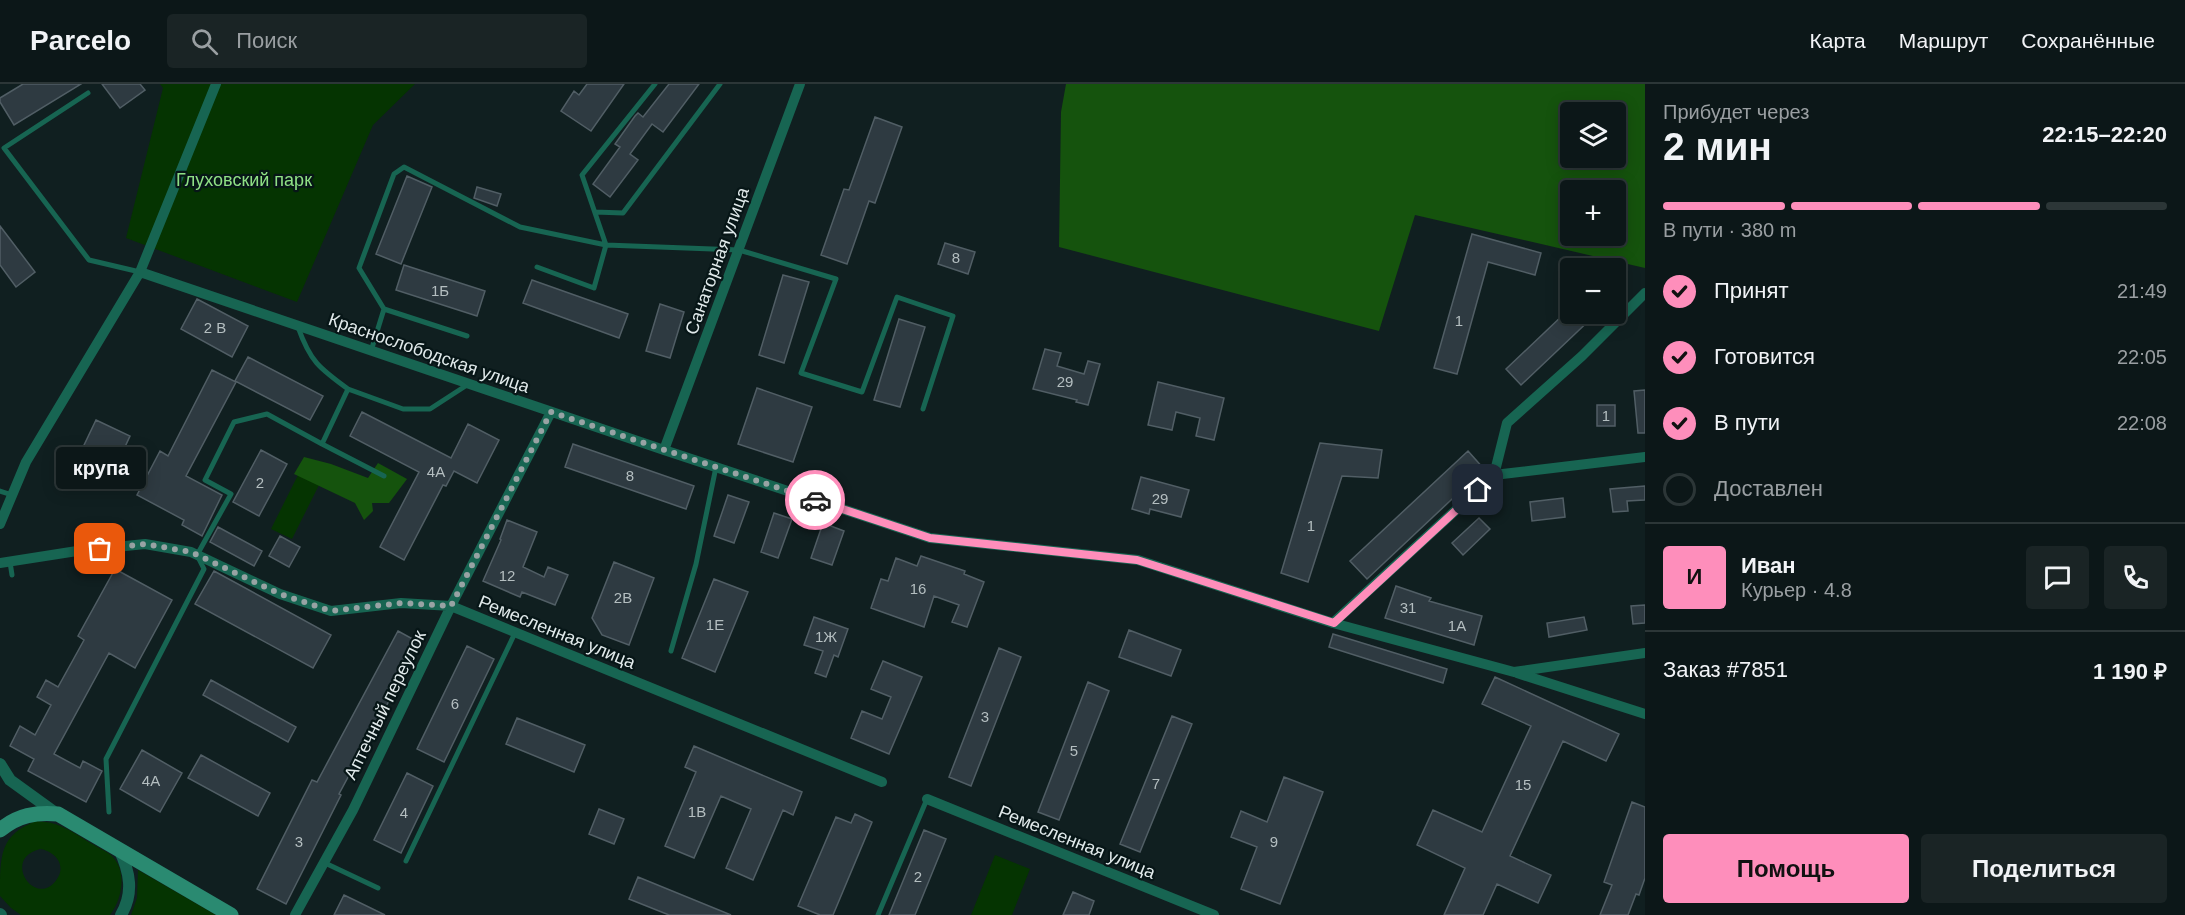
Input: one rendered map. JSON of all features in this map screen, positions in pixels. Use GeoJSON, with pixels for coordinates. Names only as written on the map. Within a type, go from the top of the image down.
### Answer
{"type":"FeatureCollection","features":[{"type":"Feature","properties":{"kind":"main road"},"geometry":{"type":"LineString","coordinates":[[0,830],[8,823],[27,815],[58,814],[231,915]]}},
{"type":"Feature","properties":{"kind":"street"},"geometry":{"type":"LineString","coordinates":[[0,524],[7,500],[26,462],[140,272],[216,84]]}},
{"type":"Feature","properties":{"kind":"street","name":"Санаторная улица"},"geometry":{"type":"LineString","coordinates":[[664,450],[800,84]]}},
{"type":"Feature","properties":{"kind":"street","name":"Краснослободская улица"},"geometry":{"type":"LineString","coordinates":[[140,272],[930,538],[1137,560],[1334,623],[1514,672],[1645,714]]}},
{"type":"Feature","properties":{"kind":"street"},"geometry":{"type":"LineString","coordinates":[[1334,623],[1494,475],[1507,423],[1582,356],[1645,293]]}},
{"type":"Feature","properties":{"kind":"street","name":"Аптечный переулок"},"geometry":{"type":"LineString","coordinates":[[295,915],[353,810],[451,606],[551,412]]}},
{"type":"Feature","properties":{"kind":"street"},"geometry":{"type":"LineString","coordinates":[[1494,475],[1645,457]]}},
{"type":"Feature","properties":{"kind":"street","name":"Ремесленная улица"},"geometry":{"type":"LineString","coordinates":[[5,563],[77,551],[145,544],[197,555],[280,594],[331,611],[401,603],[451,606],[882,782]]}},
{"type":"Feature","properties":{"kind":"street"},"geometry":{"type":"LineString","coordinates":[[1514,672],[1645,653]]}},
{"type":"Feature","properties":{"kind":"street"},"geometry":{"type":"LineString","coordinates":[[0,764],[10,780],[58,814]]}},
{"type":"Feature","properties":{"kind":"street","name":"Ремесленная улица"},"geometry":{"type":"LineString","coordinates":[[927,800],[1214,915]]}},
{"type":"Feature","properties":{"kind":"street"},"geometry":{"type":"LineString","coordinates":[[119,849],[128,867],[129,880],[129,898],[121,915]]}},
{"type":"Feature","properties":{"kind":"lane"},"geometry":{"type":"LineString","coordinates":[[537,267],[594,288],[606,244],[582,174],[655,84]]}},
{"type":"Feature","properties":{"kind":"lane"},"geometry":{"type":"LineString","coordinates":[[595,212],[623,213],[720,84]]}},
{"type":"Feature","properties":{"kind":"lane"},"geometry":{"type":"LineString","coordinates":[[4,148],[88,93]]}},
{"type":"Feature","properties":{"kind":"lane"},"geometry":{"type":"LineString","coordinates":[[0,142],[88,260],[140,272]]}},
{"type":"Feature","properties":{"kind":"lane"},"geometry":{"type":"LineString","coordinates":[[467,336],[384,309],[359,268],[394,174],[404,167],[520,227],[606,244],[738,250],[836,279],[801,373],[862,392],[897,297],[953,315],[923,409]]}},
{"type":"Feature","properties":{"kind":"lane"},"geometry":{"type":"LineString","coordinates":[[371,351],[384,309]]}},
{"type":"Feature","properties":{"kind":"lane"},"geometry":{"type":"LineString","coordinates":[[298,327],[304,345],[320,368],[348,388],[403,409],[430,409],[468,384]]}},
{"type":"Feature","properties":{"kind":"lane"},"geometry":{"type":"LineString","coordinates":[[322,444],[348,388]]}},
{"type":"Feature","properties":{"kind":"lane"},"geometry":{"type":"LineString","coordinates":[[109,812],[106,759],[204,569],[197,555],[231,494],[205,480],[234,422],[267,414],[384,476]]}},
{"type":"Feature","properties":{"kind":"lane"},"geometry":{"type":"LineString","coordinates":[[671,651],[696,564],[716,467]]}},
{"type":"Feature","properties":{"kind":"lane"},"geometry":{"type":"LineString","coordinates":[[0,491],[7,500]]}},
{"type":"Feature","properties":{"kind":"lane"},"geometry":{"type":"LineString","coordinates":[[5,563],[12,575]]}},
{"type":"Feature","properties":{"kind":"lane"},"geometry":{"type":"LineString","coordinates":[[406,861],[515,633]]}},
{"type":"Feature","properties":{"kind":"lane"},"geometry":{"type":"LineString","coordinates":[[878,915],[927,800]]}},
{"type":"Feature","properties":{"kind":"lane"},"geometry":{"type":"LineString","coordinates":[[325,863],[378,888]]}},
{"type":"Feature","properties":{"kind":"green space","name":"Глуховский парк"},"geometry":{"type":"Polygon","coordinates":[[[160,84],[415,84],[373,125],[297,302],[126,238],[163,88],[160,84]]]}},
{"type":"Feature","properties":{"kind":"green space"},"geometry":{"type":"Polygon","coordinates":[[[1066,84],[1645,84],[1645,268],[1626,264],[1626,258],[1602,258],[1415,215],[1379,331],[1059,247],[1061,112],[1066,84]]]}},
{"type":"Feature","properties":{"kind":"green space"},"geometry":{"type":"Polygon","coordinates":[[[304,457],[368,478],[378,463],[407,479],[389,503],[372,503],[373,511],[364,520],[355,503],[294,474],[304,457]]]}},
{"type":"Feature","properties":{"kind":"green space"},"geometry":{"type":"Polygon","coordinates":[[[303,465],[324,475],[292,539],[271,529],[303,465]]]}},
{"type":"Feature","properties":{"kind":"green space"},"geometry":{"type":"Polygon","coordinates":[[[36,821],[57,825],[111,855],[120,869],[121,885],[118,901],[110,915],[21,915],[11,908],[0,896],[2,858],[9,840],[24,827],[36,821]],[[40,849],[28,854],[23,862],[26,879],[32,886],[40,889],[49,887],[57,879],[61,868],[54,855],[40,849]]]}},
{"type":"Feature","properties":{"kind":"green space"},"geometry":{"type":"Polygon","coordinates":[[[995,855],[1030,869],[1012,915],[971,915],[995,855]]]}},
{"type":"Feature","properties":{"kind":"green space"},"geometry":{"type":"Polygon","coordinates":[[[138,870],[216,915],[131,915],[137,898],[138,870]]]}},
{"type":"Feature","properties":{"kind":"building"},"geometry":{"type":"Polygon","coordinates":[[[23,84],[81,84],[14,125],[0,102],[0,98],[23,84]]]}},
{"type":"Feature","properties":{"kind":"building"},"geometry":{"type":"Polygon","coordinates":[[[102,84],[140,84],[145,90],[120,108],[102,84]]]}},
{"type":"Feature","properties":{"kind":"building"},"geometry":{"type":"Polygon","coordinates":[[[587,84],[624,84],[591,131],[561,111],[574,91],[579,95],[587,84]]]}},
{"type":"Feature","properties":{"kind":"building"},"geometry":{"type":"Polygon","coordinates":[[[669,84],[699,84],[663,132],[652,124],[630,154],[638,160],[610,197],[593,184],[620,147],[615,144],[635,116],[638,113],[643,117],[669,84]]]}},
{"type":"Feature","properties":{"kind":"building"},"geometry":{"type":"Polygon","coordinates":[[[875,117],[902,127],[875,203],[869,201],[847,264],[821,255],[844,189],[849,190],[875,117]]]}},
{"type":"Feature","properties":{"kind":"building"},"geometry":{"type":"Polygon","coordinates":[[[407,176],[432,187],[401,264],[376,254],[407,176]]]}},
{"type":"Feature","properties":{"kind":"building"},"geometry":{"type":"Polygon","coordinates":[[[477,187],[501,194],[497,206],[474,198],[477,187]]]}},
{"type":"Feature","properties":{"kind":"building"},"geometry":{"type":"Polygon","coordinates":[[[0,226],[35,272],[16,287],[0,265],[0,226]]]}},
{"type":"Feature","properties":{"kind":"building"},"geometry":{"type":"Polygon","coordinates":[[[1472,234],[1541,253],[1535,275],[1488,262],[1457,374],[1434,368],[1472,234]]]}},
{"type":"Feature","properties":{"kind":"building"},"geometry":{"type":"Polygon","coordinates":[[[945,243],[975,252],[968,274],[938,264],[945,243]]]}},
{"type":"Feature","properties":{"kind":"building"},"geometry":{"type":"Polygon","coordinates":[[[404,265],[485,291],[477,316],[396,290],[404,265]]]}},
{"type":"Feature","properties":{"kind":"building"},"geometry":{"type":"Polygon","coordinates":[[[783,275],[809,282],[784,363],[759,355],[783,275]]]}},
{"type":"Feature","properties":{"kind":"building"},"geometry":{"type":"Polygon","coordinates":[[[532,280],[628,314],[619,338],[523,303],[532,280]]]}},
{"type":"Feature","properties":{"kind":"building"},"geometry":{"type":"Polygon","coordinates":[[[197,299],[248,326],[232,357],[181,329],[197,299]]]}},
{"type":"Feature","properties":{"kind":"building"},"geometry":{"type":"Polygon","coordinates":[[[660,304],[684,312],[670,358],[646,351],[660,304]]]}},
{"type":"Feature","properties":{"kind":"building"},"geometry":{"type":"Polygon","coordinates":[[[1560,318],[1560,324],[1585,324],[1521,385],[1506,369],[1560,318]]]}},
{"type":"Feature","properties":{"kind":"building"},"geometry":{"type":"Polygon","coordinates":[[[899,319],[925,327],[900,407],[874,400],[899,319]]]}},
{"type":"Feature","properties":{"kind":"building"},"geometry":{"type":"Polygon","coordinates":[[[1045,349],[1061,353],[1057,366],[1084,374],[1088,361],[1100,364],[1088,405],[1033,389],[1045,349]]]}},
{"type":"Feature","properties":{"kind":"building"},"geometry":{"type":"Polygon","coordinates":[[[248,357],[323,396],[310,420],[235,381],[248,357]]]}},
{"type":"Feature","properties":{"kind":"building"},"geometry":{"type":"Polygon","coordinates":[[[212,370],[236,382],[186,476],[222,495],[202,536],[182,525],[184,520],[137,495],[160,451],[168,456],[212,370]]]}},
{"type":"Feature","properties":{"kind":"building"},"geometry":{"type":"Polygon","coordinates":[[[1158,382],[1224,398],[1214,440],[1196,436],[1200,418],[1176,412],[1172,430],[1148,425],[1158,382]]]}},
{"type":"Feature","properties":{"kind":"building"},"geometry":{"type":"Polygon","coordinates":[[[757,388],[812,407],[793,462],[738,444],[757,388]]]}},
{"type":"Feature","properties":{"kind":"building"},"geometry":{"type":"Polygon","coordinates":[[[1645,390],[1645,433],[1638,433],[1634,391],[1645,390]]]}},
{"type":"Feature","properties":{"kind":"building"},"geometry":{"type":"Polygon","coordinates":[[[1597,405],[1615,405],[1615,426],[1597,426],[1597,405]]]}},
{"type":"Feature","properties":{"kind":"building"},"geometry":{"type":"Polygon","coordinates":[[[362,412],[451,458],[468,424],[499,440],[477,483],[454,471],[446,486],[443,485],[404,560],[380,547],[419,472],[350,436],[362,412]]]}},
{"type":"Feature","properties":{"kind":"building"},"geometry":{"type":"Polygon","coordinates":[[[96,420],[130,436],[109,481],[75,464],[96,420]]]}},
{"type":"Feature","properties":{"kind":"building"},"geometry":{"type":"Polygon","coordinates":[[[1320,443],[1382,450],[1378,478],[1342,476],[1308,582],[1281,573],[1320,443]]]}},
{"type":"Feature","properties":{"kind":"building"},"geometry":{"type":"Polygon","coordinates":[[[573,444],[694,486],[686,509],[565,467],[573,444]]]}},
{"type":"Feature","properties":{"kind":"building"},"geometry":{"type":"Polygon","coordinates":[[[261,450],[287,464],[259,516],[233,502],[261,450]]]}},
{"type":"Feature","properties":{"kind":"building"},"geometry":{"type":"Polygon","coordinates":[[[1468,451],[1484,469],[1367,579],[1350,561],[1468,451]]]}},
{"type":"Feature","properties":{"kind":"building"},"geometry":{"type":"Polygon","coordinates":[[[1141,477],[1189,490],[1181,517],[1150,509],[1149,514],[1132,509],[1141,477]]]}},
{"type":"Feature","properties":{"kind":"building"},"geometry":{"type":"Polygon","coordinates":[[[1645,486],[1645,500],[1627,501],[1628,511],[1613,512],[1610,489],[1645,486]]]}},
{"type":"Feature","properties":{"kind":"building"},"geometry":{"type":"Polygon","coordinates":[[[728,495],[749,502],[734,543],[714,536],[728,495]]]}},
{"type":"Feature","properties":{"kind":"building"},"geometry":{"type":"Polygon","coordinates":[[[1563,498],[1565,517],[1532,521],[1530,502],[1563,498]]]}},
{"type":"Feature","properties":{"kind":"building"},"geometry":{"type":"Polygon","coordinates":[[[774,513],[792,519],[778,558],[761,552],[774,513]]]}},
{"type":"Feature","properties":{"kind":"building"},"geometry":{"type":"Polygon","coordinates":[[[1479,518],[1490,529],[1463,555],[1452,543],[1479,518]]]}},
{"type":"Feature","properties":{"kind":"building"},"geometry":{"type":"Polygon","coordinates":[[[507,520],[537,532],[523,567],[544,577],[548,567],[568,575],[555,605],[522,592],[520,597],[483,581],[507,520]]]}},
{"type":"Feature","properties":{"kind":"building"},"geometry":{"type":"Polygon","coordinates":[[[823,523],[844,531],[832,565],[811,558],[823,523]]]}},
{"type":"Feature","properties":{"kind":"building"},"geometry":{"type":"Polygon","coordinates":[[[218,527],[262,551],[254,566],[210,542],[218,527]]]}},
{"type":"Feature","properties":{"kind":"building"},"geometry":{"type":"Polygon","coordinates":[[[280,536],[300,547],[289,567],[269,556],[280,536]]]}},
{"type":"Feature","properties":{"kind":"building"},"geometry":{"type":"Polygon","coordinates":[[[921,556],[965,571],[964,574],[984,582],[967,627],[952,622],[959,605],[934,596],[924,627],[871,608],[881,579],[888,581],[896,558],[917,566],[921,556]]]}},
{"type":"Feature","properties":{"kind":"building"},"geometry":{"type":"Polygon","coordinates":[[[614,562],[654,578],[629,645],[602,635],[592,618],[614,562]]]}},
{"type":"Feature","properties":{"kind":"building"},"geometry":{"type":"Polygon","coordinates":[[[115,569],[172,600],[135,668],[109,653],[54,754],[80,768],[83,761],[102,771],[86,802],[28,771],[34,759],[10,746],[20,726],[35,735],[51,705],[37,697],[46,680],[58,687],[84,640],[78,636],[115,569]]]}},
{"type":"Feature","properties":{"kind":"building"},"geometry":{"type":"Polygon","coordinates":[[[214,571],[331,635],[313,668],[195,604],[214,571]]]}},
{"type":"Feature","properties":{"kind":"building"},"geometry":{"type":"Polygon","coordinates":[[[714,579],[748,592],[715,672],[682,658],[714,579]]]}},
{"type":"Feature","properties":{"kind":"building"},"geometry":{"type":"Polygon","coordinates":[[[1396,586],[1431,598],[1429,601],[1482,616],[1474,645],[1385,618],[1396,586]]]}},
{"type":"Feature","properties":{"kind":"building"},"geometry":{"type":"Polygon","coordinates":[[[1645,605],[1645,623],[1633,624],[1631,606],[1645,605]]]}},
{"type":"Feature","properties":{"kind":"building"},"geometry":{"type":"Polygon","coordinates":[[[814,617],[848,629],[838,657],[834,655],[826,677],[815,673],[823,651],[804,645],[814,617]]]}},
{"type":"Feature","properties":{"kind":"building"},"geometry":{"type":"Polygon","coordinates":[[[1584,617],[1587,630],[1549,637],[1547,623],[1584,617]]]}},
{"type":"Feature","properties":{"kind":"building"},"geometry":{"type":"Polygon","coordinates":[[[1129,630],[1181,650],[1171,676],[1119,657],[1129,630]]]}},
{"type":"Feature","properties":{"kind":"building"},"geometry":{"type":"Polygon","coordinates":[[[398,631],[420,643],[339,794],[341,795],[286,904],[257,889],[312,780],[317,782],[398,631]]]}},
{"type":"Feature","properties":{"kind":"building"},"geometry":{"type":"Polygon","coordinates":[[[1333,634],[1447,669],[1443,683],[1329,647],[1333,634]]]}},
{"type":"Feature","properties":{"kind":"building"},"geometry":{"type":"Polygon","coordinates":[[[467,646],[494,659],[444,762],[417,749],[467,646]]]}},
{"type":"Feature","properties":{"kind":"building"},"geometry":{"type":"Polygon","coordinates":[[[999,648],[1021,657],[971,786],[949,777],[999,648]]]}},
{"type":"Feature","properties":{"kind":"building"},"geometry":{"type":"Polygon","coordinates":[[[883,661],[922,677],[889,754],[851,738],[862,711],[882,719],[891,697],[871,689],[883,661]]]}},
{"type":"Feature","properties":{"kind":"building"},"geometry":{"type":"Polygon","coordinates":[[[1495,677],[1619,734],[1606,761],[1563,741],[1510,856],[1551,875],[1538,903],[1497,884],[1483,915],[1444,915],[1465,868],[1417,845],[1433,810],[1482,832],[1531,726],[1482,704],[1495,677]]]}},
{"type":"Feature","properties":{"kind":"building"},"geometry":{"type":"Polygon","coordinates":[[[211,680],[296,727],[288,742],[203,695],[211,680]]]}},
{"type":"Feature","properties":{"kind":"building"},"geometry":{"type":"Polygon","coordinates":[[[1088,682],[1109,691],[1059,820],[1038,812],[1088,682]]]}},
{"type":"Feature","properties":{"kind":"building"},"geometry":{"type":"Polygon","coordinates":[[[1172,716],[1192,724],[1140,852],[1120,844],[1172,716]]]}},
{"type":"Feature","properties":{"kind":"building"},"geometry":{"type":"Polygon","coordinates":[[[517,718],[585,745],[574,772],[506,744],[517,718]]]}},
{"type":"Feature","properties":{"kind":"building"},"geometry":{"type":"Polygon","coordinates":[[[694,746],[802,792],[793,815],[783,810],[753,880],[726,868],[751,809],[721,796],[694,858],[665,846],[696,772],[685,767],[694,746]]]}},
{"type":"Feature","properties":{"kind":"building"},"geometry":{"type":"Polygon","coordinates":[[[142,750],[182,773],[160,812],[120,789],[142,750]]]}},
{"type":"Feature","properties":{"kind":"building"},"geometry":{"type":"Polygon","coordinates":[[[201,755],[270,793],[258,816],[188,778],[201,755]]]}},
{"type":"Feature","properties":{"kind":"building"},"geometry":{"type":"Polygon","coordinates":[[[407,773],[433,786],[401,853],[374,840],[407,773]]]}},
{"type":"Feature","properties":{"kind":"building"},"geometry":{"type":"Polygon","coordinates":[[[1284,777],[1323,792],[1280,904],[1241,889],[1257,847],[1231,837],[1241,811],[1267,822],[1284,777]]]}},
{"type":"Feature","properties":{"kind":"building"},"geometry":{"type":"Polygon","coordinates":[[[1632,802],[1645,807],[1645,878],[1628,915],[1600,915],[1612,885],[1604,882],[1632,802]]]}},
{"type":"Feature","properties":{"kind":"building"},"geometry":{"type":"Polygon","coordinates":[[[599,809],[624,819],[614,844],[589,834],[599,809]]]}},
{"type":"Feature","properties":{"kind":"building"},"geometry":{"type":"Polygon","coordinates":[[[855,814],[872,822],[833,915],[820,915],[798,906],[836,817],[851,823],[855,814]]]}},
{"type":"Feature","properties":{"kind":"building"},"geometry":{"type":"Polygon","coordinates":[[[924,830],[946,839],[915,915],[889,915],[924,830]]]}},
{"type":"Feature","properties":{"kind":"building"},"geometry":{"type":"Polygon","coordinates":[[[638,877],[731,915],[669,915],[629,899],[638,877]]]}},
{"type":"Feature","properties":{"kind":"building"},"geometry":{"type":"Polygon","coordinates":[[[1073,892],[1094,901],[1089,915],[1063,915],[1073,892]]]}},
{"type":"Feature","properties":{"kind":"building"},"geometry":{"type":"Polygon","coordinates":[[[344,895],[385,915],[334,915],[344,895]]]}},
{"type":"Feature","properties":{"kind":"way so far"},"geometry":{"type":"LineString","coordinates":[[100,549],[145,544],[191,552],[280,594],[331,611],[401,603],[451,606],[551,412],[815,500]]}},
{"type":"Feature","properties":{"kind":"place","name":"крупа"},"geometry":{"type":"Point","coordinates":[100,549]}},
{"type":"Feature","properties":{"kind":"route"},"geometry":{"type":"LineString","coordinates":[[815,500],[930,538],[1137,560],[1334,623],[1478,490]]}}]}
